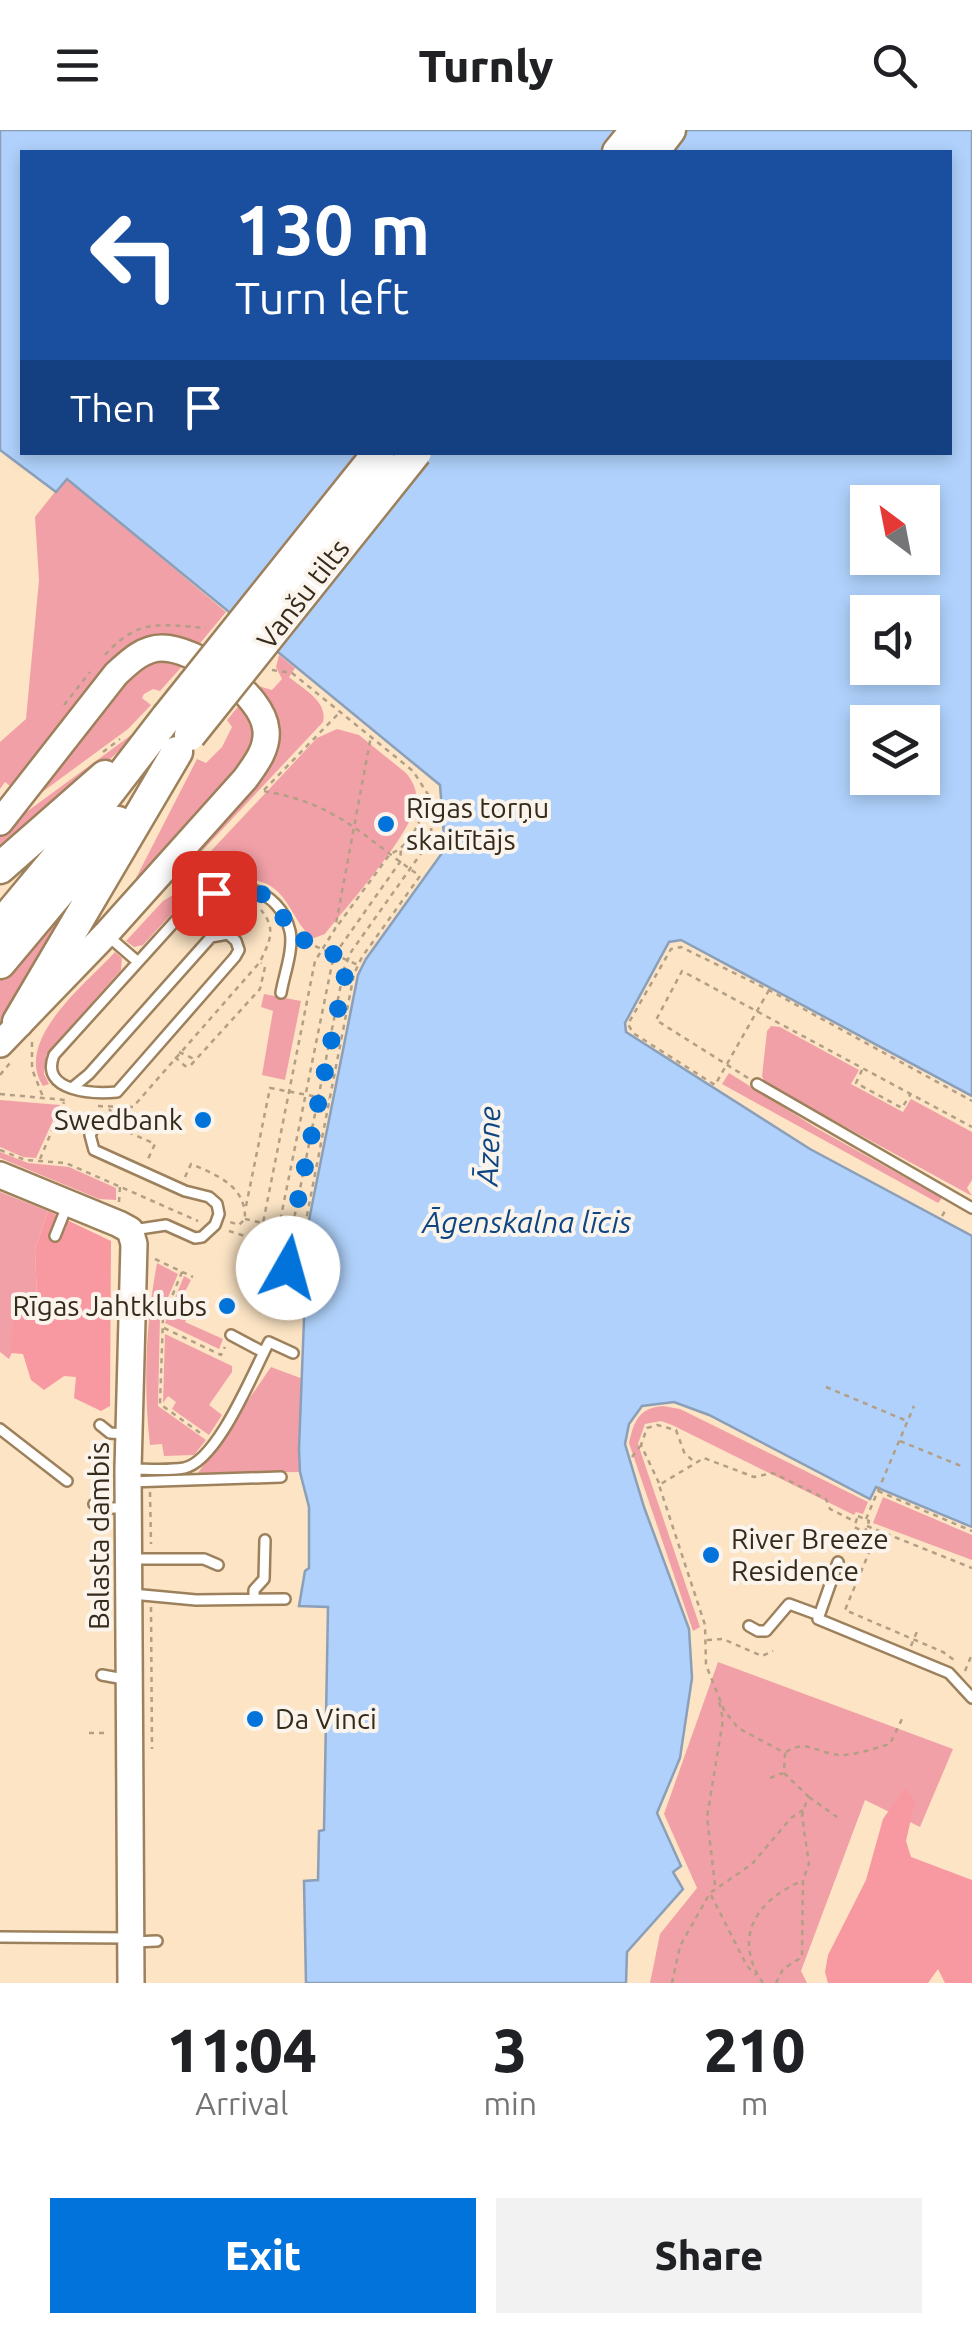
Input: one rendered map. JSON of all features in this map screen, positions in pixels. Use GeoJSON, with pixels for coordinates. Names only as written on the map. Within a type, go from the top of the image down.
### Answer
{"type":"FeatureCollection","features":[{"type":"Feature","properties":{"kind":"main road"},"geometry":{"type":"LineString","coordinates":[[620,150],[636,130]]}},
{"type":"Feature","properties":{"kind":"main road"},"geometry":{"type":"LineString","coordinates":[[655,150],[670,130]]}},
{"type":"Feature","properties":{"kind":"main road","name":"Vanšu tilts"},"geometry":{"type":"LineString","coordinates":[[172,734],[377,455]]}},
{"type":"Feature","properties":{"kind":"main road","name":"Vanšu tilts"},"geometry":{"type":"LineString","coordinates":[[172,734],[413,455]]}},
{"type":"Feature","properties":{"kind":"main road"},"geometry":{"type":"LineString","coordinates":[[0,868],[172,734]]}},
{"type":"Feature","properties":{"kind":"main road"},"geometry":{"type":"LineString","coordinates":[[0,926],[80,831],[172,734]]}},
{"type":"Feature","properties":{"kind":"main road"},"geometry":{"type":"LineString","coordinates":[[0,964],[172,734]]}},
{"type":"Feature","properties":{"kind":"main road"},"geometry":{"type":"LineString","coordinates":[[17,1034],[172,734]]}},
{"type":"Feature","properties":{"kind":"street"},"geometry":{"type":"LineString","coordinates":[[0,822],[116,674],[140,654],[162,648],[186,653],[206,663],[245,694],[260,714],[266,731],[257,762],[195,837],[17,1034]]}},
{"type":"Feature","properties":{"kind":"street"},"geometry":{"type":"LineString","coordinates":[[0,1175],[130,1230]]}},
{"type":"Feature","properties":{"kind":"street","name":"Balasta dambis"},"geometry":{"type":"LineString","coordinates":[[130,1230],[134,1244],[128,1434],[131,1983]]}},
{"type":"Feature","properties":{"kind":"lane"},"geometry":{"type":"LineString","coordinates":[[72,1088],[89,1074],[211,936],[228,934],[236,941],[236,958],[117,1092],[100,1094],[72,1088],[55,1078],[51,1070],[54,1056],[207,890],[219,885],[265,894],[284,916],[291,934],[281,993]]}},
{"type":"Feature","properties":{"kind":"lane"},"geometry":{"type":"LineString","coordinates":[[207,890],[218,897],[220,911],[215,916]]}},
{"type":"Feature","properties":{"kind":"lane"},"geometry":{"type":"LineString","coordinates":[[106,934],[138,962]]}},
{"type":"Feature","properties":{"kind":"lane"},"geometry":{"type":"LineString","coordinates":[[757,1084],[972,1208]]}},
{"type":"Feature","properties":{"kind":"lane"},"geometry":{"type":"LineString","coordinates":[[96,1122],[90,1135],[94,1150],[185,1191],[209,1197],[217,1204],[215,1225],[202,1238],[166,1226],[130,1230]]}},
{"type":"Feature","properties":{"kind":"lane"},"geometry":{"type":"LineString","coordinates":[[56,1236],[68,1204]]}},
{"type":"Feature","properties":{"kind":"lane"},"geometry":{"type":"LineString","coordinates":[[231,1335],[263,1352]]}},
{"type":"Feature","properties":{"kind":"lane"},"geometry":{"type":"LineString","coordinates":[[94,1504],[108,1508],[128,1486],[201,1460],[229,1418],[268,1342],[293,1353]]}},
{"type":"Feature","properties":{"kind":"lane"},"geometry":{"type":"LineString","coordinates":[[100,1425],[110,1433],[128,1434]]}},
{"type":"Feature","properties":{"kind":"lane"},"geometry":{"type":"LineString","coordinates":[[0,1430],[67,1481]]}},
{"type":"Feature","properties":{"kind":"lane"},"geometry":{"type":"LineString","coordinates":[[128,1486],[281,1477]]}},
{"type":"Feature","properties":{"kind":"lane"},"geometry":{"type":"LineString","coordinates":[[254,1599],[254,1590],[264,1579],[264,1540]]}},
{"type":"Feature","properties":{"kind":"lane"},"geometry":{"type":"LineString","coordinates":[[129,1559],[204,1559],[218,1565]]}},
{"type":"Feature","properties":{"kind":"lane"},"geometry":{"type":"LineString","coordinates":[[838,1562],[818,1619],[955,1676],[972,1698]]}},
{"type":"Feature","properties":{"kind":"lane"},"geometry":{"type":"LineString","coordinates":[[129,1594],[196,1600],[285,1599]]}},
{"type":"Feature","properties":{"kind":"lane"},"geometry":{"type":"LineString","coordinates":[[749,1626],[758,1632],[766,1631],[789,1604],[819,1615]]}},
{"type":"Feature","properties":{"kind":"lane"},"geometry":{"type":"LineString","coordinates":[[102,1675],[130,1680]]}},
{"type":"Feature","properties":{"kind":"lane"},"geometry":{"type":"LineString","coordinates":[[0,1937],[157,1941]]}},
{"type":"Feature","properties":{"kind":"path"},"geometry":{"type":"LineString","coordinates":[[266,670],[292,672],[414,771],[430,796],[432,851]]}},
{"type":"Feature","properties":{"kind":"path"},"geometry":{"type":"LineString","coordinates":[[335,929],[371,736]]}},
{"type":"Feature","properties":{"kind":"path"},"geometry":{"type":"LineString","coordinates":[[90,761],[122,738]]}},
{"type":"Feature","properties":{"kind":"path"},"geometry":{"type":"LineString","coordinates":[[263,791],[312,802],[353,824],[420,876],[358,966],[304,1231],[298,1294]]}},
{"type":"Feature","properties":{"kind":"path"},"geometry":{"type":"LineString","coordinates":[[274,1279],[279,1226],[336,956],[400,862],[401,849],[430,796]]}},
{"type":"Feature","properties":{"kind":"path"},"geometry":{"type":"LineString","coordinates":[[411,834],[422,852]]}},
{"type":"Feature","properties":{"kind":"path"},"geometry":{"type":"LineString","coordinates":[[262,1223],[314,961],[390,854],[401,849]]}},
{"type":"Feature","properties":{"kind":"path"},"geometry":{"type":"LineString","coordinates":[[286,1296],[292,1229],[348,961],[422,852],[440,850]]}},
{"type":"Feature","properties":{"kind":"path"},"geometry":{"type":"LineString","coordinates":[[96,1106],[133,1107],[260,962],[271,940],[266,916],[254,905],[234,902],[195,862]]}},
{"type":"Feature","properties":{"kind":"path"},"geometry":{"type":"LineString","coordinates":[[291,934],[358,966]]}},
{"type":"Feature","properties":{"kind":"path"},"geometry":{"type":"LineString","coordinates":[[769,990],[714,1085],[633,1032],[628,1024],[671,949],[681,947],[769,990],[972,1102]]}},
{"type":"Feature","properties":{"kind":"path"},"geometry":{"type":"LineString","coordinates":[[174,1057],[185,1066],[195,1060],[260,989],[265,966],[260,962]]}},
{"type":"Feature","properties":{"kind":"path"},"geometry":{"type":"LineString","coordinates":[[757,1084],[656,1020],[682,971],[972,1127]]}},
{"type":"Feature","properties":{"kind":"path"},"geometry":{"type":"LineString","coordinates":[[17,1034],[43,1098]]}},
{"type":"Feature","properties":{"kind":"path"},"geometry":{"type":"LineString","coordinates":[[178,1052],[195,1060]]}},
{"type":"Feature","properties":{"kind":"path"},"geometry":{"type":"LineString","coordinates":[[864,1068],[856,1082],[902,1108],[910,1094]]}},
{"type":"Feature","properties":{"kind":"path"},"geometry":{"type":"LineString","coordinates":[[246,1208],[270,1088],[330,1099]]}},
{"type":"Feature","properties":{"kind":"path"},"geometry":{"type":"LineString","coordinates":[[0,1094],[66,1100],[40,1160]]}},
{"type":"Feature","properties":{"kind":"path"},"geometry":{"type":"LineString","coordinates":[[109,1109],[128,1132],[155,1144],[149,1157]]}},
{"type":"Feature","properties":{"kind":"path"},"geometry":{"type":"LineString","coordinates":[[0,1150],[26,1160],[66,1163],[174,1211]]}},
{"type":"Feature","properties":{"kind":"path"},"geometry":{"type":"LineString","coordinates":[[246,1219],[304,1231]]}},
{"type":"Feature","properties":{"kind":"path"},"geometry":{"type":"LineString","coordinates":[[157,1260],[192,1277]]}},
{"type":"Feature","properties":{"kind":"path"},"geometry":{"type":"LineString","coordinates":[[182,1272],[162,1318],[160,1404],[214,1442]]}},
{"type":"Feature","properties":{"kind":"path"},"geometry":{"type":"LineString","coordinates":[[162,1327],[221,1355],[231,1335]]}},
{"type":"Feature","properties":{"kind":"path"},"geometry":{"type":"LineString","coordinates":[[826,1387],[908,1421]]}},
{"type":"Feature","properties":{"kind":"path"},"geometry":{"type":"LineString","coordinates":[[866,1519],[914,1406]]}},
{"type":"Feature","properties":{"kind":"path"},"geometry":{"type":"LineString","coordinates":[[632,1456],[641,1445],[646,1428],[658,1424],[676,1430],[684,1452],[694,1461]]}},
{"type":"Feature","properties":{"kind":"path"},"geometry":{"type":"LineString","coordinates":[[899,1441],[961,1466]]}},
{"type":"Feature","properties":{"kind":"path"},"geometry":{"type":"LineString","coordinates":[[641,1445],[660,1485],[704,1625],[706,1665],[724,1710],[738,1728],[785,1753]]}},
{"type":"Feature","properties":{"kind":"path"},"geometry":{"type":"LineString","coordinates":[[660,1485],[704,1458],[754,1477],[773,1473],[826,1498],[830,1509],[856,1522]]}},
{"type":"Feature","properties":{"kind":"path"},"geometry":{"type":"LineString","coordinates":[[878,1491],[972,1531]]}},
{"type":"Feature","properties":{"kind":"path"},"geometry":{"type":"LineString","coordinates":[[858,1516],[866,1519],[869,1520],[865,1532],[854,1528],[858,1516]]}},
{"type":"Feature","properties":{"kind":"path"},"geometry":{"type":"LineString","coordinates":[[867,1526],[972,1568]]}},
{"type":"Feature","properties":{"kind":"path"},"geometry":{"type":"LineString","coordinates":[[878,1531],[845,1610],[943,1652],[964,1673],[972,1654]]}},
{"type":"Feature","properties":{"kind":"path"},"geometry":{"type":"LineString","coordinates":[[906,1656],[918,1629]]}},
{"type":"Feature","properties":{"kind":"path"},"geometry":{"type":"LineString","coordinates":[[705,1640],[723,1639],[762,1656],[772,1651]]}},
{"type":"Feature","properties":{"kind":"path"},"geometry":{"type":"LineString","coordinates":[[716,1888],[707,1817],[723,1720],[718,1694]]}},
{"type":"Feature","properties":{"kind":"path"},"geometry":{"type":"LineString","coordinates":[[785,1753],[795,1746],[807,1745],[839,1756],[890,1744],[902,1719]]}},
{"type":"Feature","properties":{"kind":"path"},"geometry":{"type":"LineString","coordinates":[[90,1734],[109,1733]]}},
{"type":"Feature","properties":{"kind":"path"},"geometry":{"type":"LineString","coordinates":[[785,1753],[784,1772],[808,1796],[838,1817]]}},
{"type":"Feature","properties":{"kind":"path"},"geometry":{"type":"LineString","coordinates":[[770,1778],[784,1772]]}},
{"type":"Feature","properties":{"kind":"path"},"geometry":{"type":"LineString","coordinates":[[776,1983],[783,1969],[802,1957],[803,1880],[809,1864],[804,1809],[808,1796]]}},
{"type":"Feature","properties":{"kind":"path"},"geometry":{"type":"LineString","coordinates":[[672,1983],[680,1946],[710,1893],[752,1864],[791,1818],[804,1809]]}},
{"type":"Feature","properties":{"kind":"path"},"geometry":{"type":"LineString","coordinates":[[761,1982],[749,1959],[755,1917],[766,1901],[803,1880]]}},
{"type":"Feature","properties":{"kind":"path"},"geometry":{"type":"LineString","coordinates":[[710,1893],[747,1966],[761,1982]]}},
{"type":"Feature","properties":{"kind":"shaded area"},"geometry":{"type":"Polygon","coordinates":[[[66,478],[226,612],[197,647],[165,639],[15,790],[5,782],[0,789],[0,742],[26,719],[39,580],[35,517],[66,478]]]}},
{"type":"Feature","properties":{"kind":"shaded area"},"geometry":{"type":"Polygon","coordinates":[[[279,655],[295,668],[289,677],[322,708],[323,722],[155,901],[149,898],[263,770],[252,689],[255,685],[272,690],[282,679],[276,667],[279,655]]]}},
{"type":"Feature","properties":{"kind":"shaded area"},"geometry":{"type":"Polygon","coordinates":[[[155,659],[185,663],[160,691],[153,689],[144,694],[142,698],[151,705],[128,729],[34,798],[137,667],[155,659]]]}},
{"type":"Feature","properties":{"kind":"shaded area"},"geometry":{"type":"Polygon","coordinates":[[[241,703],[253,730],[247,759],[138,888],[136,878],[197,759],[206,763],[222,747],[232,727],[227,720],[241,703]]]}},
{"type":"Feature","properties":{"kind":"shaded area"},"geometry":{"type":"Polygon","coordinates":[[[337,729],[359,735],[406,773],[414,787],[416,803],[403,833],[377,870],[325,934],[314,938],[277,891],[261,882],[220,872],[210,861],[211,851],[317,738],[337,729]]]}},
{"type":"Feature","properties":{"kind":"shaded area"},"geometry":{"type":"Polygon","coordinates":[[[134,733],[136,736],[0,857],[0,833],[19,809],[25,813],[134,733]]]}},
{"type":"Feature","properties":{"kind":"shaded area"},"geometry":{"type":"Polygon","coordinates":[[[103,854],[0,1028],[0,977],[103,854]]]}},
{"type":"Feature","properties":{"kind":"shaded area"},"geometry":{"type":"Polygon","coordinates":[[[191,884],[196,887],[143,945],[134,947],[126,941],[163,901],[191,884]]]}},
{"type":"Feature","properties":{"kind":"shaded area"},"geometry":{"type":"Polygon","coordinates":[[[115,952],[122,958],[121,970],[46,1055],[44,1074],[49,1084],[43,1086],[36,1068],[45,1032],[72,996],[115,952]]]}},
{"type":"Feature","properties":{"kind":"shaded area"},"geometry":{"type":"Polygon","coordinates":[[[264,994],[301,1001],[285,1080],[262,1075],[273,1011],[261,1007],[264,994]]]}},
{"type":"Feature","properties":{"kind":"shaded area"},"geometry":{"type":"Polygon","coordinates":[[[771,1026],[780,1027],[859,1070],[851,1084],[903,1112],[911,1099],[972,1132],[972,1180],[967,1188],[972,1196],[765,1083],[762,1076],[767,1031],[771,1026]]]}},
{"type":"Feature","properties":{"kind":"shaded area"},"geometry":{"type":"Polygon","coordinates":[[[729,1073],[818,1129],[942,1198],[938,1203],[722,1084],[729,1073]]]}},
{"type":"Feature","properties":{"kind":"shaded area"},"geometry":{"type":"Polygon","coordinates":[[[0,1100],[60,1105],[36,1158],[0,1147],[0,1100]]]}},
{"type":"Feature","properties":{"kind":"shaded area"},"geometry":{"type":"Polygon","coordinates":[[[0,1152],[28,1163],[69,1167],[116,1188],[116,1200],[99,1199],[0,1158],[0,1152]]]}},
{"type":"Feature","properties":{"kind":"shaded area"},"geometry":{"type":"Polygon","coordinates":[[[0,1192],[48,1211],[35,1249],[37,1299],[9,1359],[0,1352],[0,1192]]]}},
{"type":"Feature","properties":{"kind":"shaded area"},"geometry":{"type":"Polygon","coordinates":[[[48,1211],[111,1241],[110,1406],[101,1411],[74,1398],[76,1377],[64,1376],[44,1390],[31,1380],[23,1354],[11,1353],[13,1321],[37,1299],[35,1249],[48,1211]]]}},
{"type":"Feature","properties":{"kind":"shaded area"},"geometry":{"type":"Polygon","coordinates":[[[157,1263],[178,1274],[160,1316],[158,1406],[206,1440],[194,1455],[164,1456],[162,1444],[150,1445],[147,1354],[157,1263]]]}},
{"type":"Feature","properties":{"kind":"shaded area"},"geometry":{"type":"Polygon","coordinates":[[[184,1276],[191,1280],[180,1301],[193,1307],[185,1322],[223,1339],[219,1349],[165,1323],[184,1276]]]}},
{"type":"Feature","properties":{"kind":"shaded area"},"geometry":{"type":"Polygon","coordinates":[[[300,1296],[322,1306],[300,1413],[300,1472],[198,1473],[271,1367],[303,1379],[304,1319],[300,1296]]]}},
{"type":"Feature","properties":{"kind":"shaded area"},"geometry":{"type":"Polygon","coordinates":[[[165,1334],[232,1366],[232,1372],[209,1405],[222,1415],[209,1435],[172,1409],[176,1402],[168,1396],[163,1403],[165,1334]]]}},
{"type":"Feature","properties":{"kind":"shaded area"},"geometry":{"type":"Polygon","coordinates":[[[663,1406],[680,1409],[868,1502],[863,1514],[854,1515],[672,1425],[661,1421],[645,1424],[638,1444],[700,1627],[693,1631],[629,1443],[639,1417],[663,1406]]]}},
{"type":"Feature","properties":{"kind":"shaded area"},"geometry":{"type":"Polygon","coordinates":[[[883,1497],[972,1535],[972,1560],[873,1523],[883,1497]]]}},
{"type":"Feature","properties":{"kind":"shaded area"},"geometry":{"type":"Polygon","coordinates":[[[718,1662],[953,1749],[920,1827],[865,1800],[801,1971],[807,1983],[650,1983],[660,1934],[697,1888],[664,1814],[718,1662]]]}},
{"type":"Feature","properties":{"kind":"shaded area"},"geometry":{"type":"Polygon","coordinates":[[[903,1790],[915,1801],[906,1841],[911,1857],[972,1880],[972,1983],[945,1983],[938,1969],[928,1983],[828,1983],[828,1955],[866,1880],[883,1819],[903,1790]]]}},
{"type":"Feature","properties":{"kind":"water"},"geometry":{"type":"Polygon","coordinates":[[[0,130],[972,130],[972,1096],[681,940],[669,942],[625,1023],[626,1032],[810,1149],[972,1236],[972,1527],[876,1487],[870,1499],[709,1415],[674,1402],[642,1406],[629,1424],[625,1444],[689,1629],[692,1678],[680,1758],[657,1813],[681,1866],[673,1872],[683,1889],[627,1952],[626,1983],[306,1983],[304,1881],[318,1880],[319,1831],[324,1830],[328,1607],[299,1606],[305,1571],[309,1568],[309,1507],[299,1449],[304,1319],[300,1296],[305,1240],[358,975],[445,849],[440,785],[67,479],[56,492],[0,450],[0,130]]]}},
{"type":"Feature","properties":{"kind":"place","name":"Rīgas torņu skaitītājs"},"geometry":{"type":"Point","coordinates":[386,824]}},
{"type":"Feature","properties":{"kind":"place","name":"Swedbank"},"geometry":{"type":"Point","coordinates":[203,1120]}},
{"type":"Feature","properties":{"kind":"place","name":"Rīgas Jahtklubs"},"geometry":{"type":"Point","coordinates":[227,1306]}},
{"type":"Feature","properties":{"kind":"place","name":"River Breeze Residence"},"geometry":{"type":"Point","coordinates":[711,1555]}},
{"type":"Feature","properties":{"kind":"place","name":"Da Vinci"},"geometry":{"type":"Point","coordinates":[255,1719]}},
{"type":"Feature","properties":{"kind":"route"},"geometry":{"type":"LineString","coordinates":[[214,893],[207,890],[227,884],[265,894],[284,916],[291,934],[348,961],[290,1239],[288,1268]]}},
{"type":"Feature","properties":{"kind":"water label","name":"Āzene"},"geometry":{"type":"Point","coordinates":[489,1146]}},
{"type":"Feature","properties":{"kind":"water label","name":"Āgenskalna līcis"},"geometry":{"type":"Point","coordinates":[527,1223]}}]}
